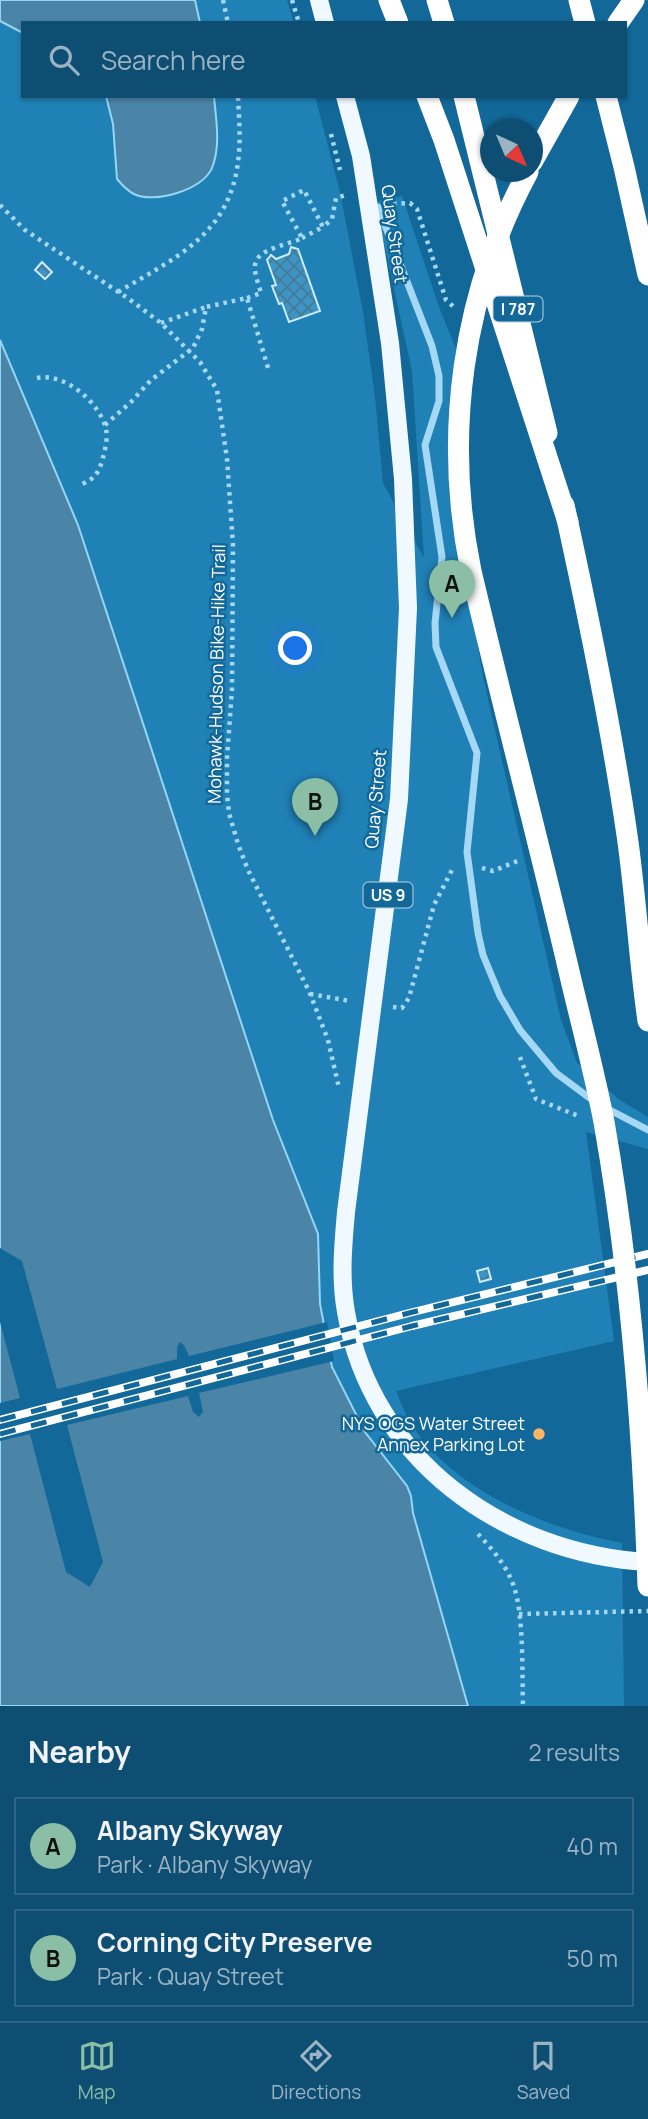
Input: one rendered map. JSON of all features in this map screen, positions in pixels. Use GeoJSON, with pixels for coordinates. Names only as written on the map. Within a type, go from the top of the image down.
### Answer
{"type":"FeatureCollection","features":[{"type":"Feature","properties":{"kind":"highway"},"geometry":{"type":"LineString","coordinates":[[437,0],[443,21]]}},
{"type":"Feature","properties":{"kind":"highway"},"geometry":{"type":"LineString","coordinates":[[579,0],[584,21]]}},
{"type":"Feature","properties":{"kind":"highway"},"geometry":{"type":"LineString","coordinates":[[619,21],[634,0]]}},
{"type":"Feature","properties":{"kind":"highway"},"geometry":{"type":"LineString","coordinates":[[427,98],[444,140],[568,522]]}},
{"type":"Feature","properties":{"kind":"highway","name":"I 787"},"geometry":{"type":"LineString","coordinates":[[465,98],[536,380],[596,658],[627,833],[639,921],[648,1021]]}},
{"type":"Feature","properties":{"kind":"highway"},"geometry":{"type":"LineString","coordinates":[[543,144],[568,98]]}},
{"type":"Feature","properties":{"kind":"highway"},"geometry":{"type":"LineString","coordinates":[[607,98],[648,275]]}},
{"type":"Feature","properties":{"kind":"highway"},"geometry":{"type":"LineString","coordinates":[[522,182],[482,278],[466,348],[457,435],[462,524],[476,593],[603,1120],[622,1255],[639,1415],[645,1487],[648,1586]]}},
{"type":"Feature","properties":{"kind":"main road"},"geometry":{"type":"LineString","coordinates":[[318,0],[324,21]]}},
{"type":"Feature","properties":{"kind":"main road","name":"Quay Street"},"geometry":{"type":"LineString","coordinates":[[346,98],[361,156],[390,343],[403,479],[408,608],[399,799],[346,1212],[342,1260],[345,1304],[355,1348],[379,1406],[405,1443],[443,1482],[473,1505],[510,1526],[548,1542],[584,1555],[648,1562]]}},
{"type":"Feature","properties":{"kind":"street"},"geometry":{"type":"LineString","coordinates":[[378,207],[432,346],[439,376],[439,401],[425,444],[442,557],[435,623],[436,647],[477,753],[467,852],[483,955],[500,996],[531,1045],[569,1084],[590,1100],[648,1130]]}},
{"type":"Feature","properties":{"kind":"path"},"geometry":{"type":"LineString","coordinates":[[223,0],[228,21]]}},
{"type":"Feature","properties":{"kind":"path"},"geometry":{"type":"LineString","coordinates":[[292,0],[298,21]]}},
{"type":"Feature","properties":{"kind":"path"},"geometry":{"type":"LineString","coordinates":[[118,292],[188,248],[221,215],[227,204],[238,164],[238,98]]}},
{"type":"Feature","properties":{"kind":"path"},"geometry":{"type":"LineString","coordinates":[[328,122],[341,174]]}},
{"type":"Feature","properties":{"kind":"path"},"geometry":{"type":"LineString","coordinates":[[343,184],[348,203]]}},
{"type":"Feature","properties":{"kind":"path"},"geometry":{"type":"LineString","coordinates":[[302,238],[282,201],[304,190],[323,227]]}},
{"type":"Feature","properties":{"kind":"path"},"geometry":{"type":"LineString","coordinates":[[161,323],[206,307],[261,293],[255,269],[258,258],[265,252],[323,227],[332,219],[335,200],[345,194]]}},
{"type":"Feature","properties":{"kind":"path"},"geometry":{"type":"LineString","coordinates":[[378,207],[404,202],[416,208],[446,300],[450,306],[459,308]]}},
{"type":"Feature","properties":{"kind":"path","name":"Mohawk-Hudson Bike-Hike Trail"},"geometry":{"type":"LineString","coordinates":[[0,205],[25,230],[161,323],[205,369],[217,390],[227,459],[233,545],[232,690],[227,758],[229,813],[248,870],[310,994],[328,1040],[340,1096]]}},
{"type":"Feature","properties":{"kind":"path"},"geometry":{"type":"LineString","coordinates":[[247,298],[269,371]]}},
{"type":"Feature","properties":{"kind":"path"},"geometry":{"type":"LineString","coordinates":[[105,425],[151,380],[188,351],[198,339],[206,307]]}},
{"type":"Feature","properties":{"kind":"path"},"geometry":{"type":"LineString","coordinates":[[37,378],[46,376],[76,389],[93,404],[105,425],[107,436],[99,469],[94,479],[82,484]]}},
{"type":"Feature","properties":{"kind":"path"},"geometry":{"type":"LineString","coordinates":[[385,1006],[402,1008],[409,998],[434,905],[455,862],[467,852],[480,868],[493,871],[531,855]]}},
{"type":"Feature","properties":{"kind":"path"},"geometry":{"type":"LineString","coordinates":[[310,994],[350,1001]]}},
{"type":"Feature","properties":{"kind":"path"},"geometry":{"type":"LineString","coordinates":[[473,1528],[491,1548],[515,1589],[519,1614],[523,1706]]}},
{"type":"Feature","properties":{"kind":"path"},"geometry":{"type":"LineString","coordinates":[[519,1614],[648,1611]]}},
{"type":"Feature","properties":{"kind":"shaded area"},"geometry":{"type":"Polygon","coordinates":[[[0,0],[287,0],[293,21],[21,21],[21,98],[316,98],[340,192],[363,312],[383,483],[424,558],[412,371],[375,202],[402,196],[456,349],[450,411],[460,537],[483,677],[561,1020],[577,1063],[620,1100],[648,1117],[648,1149],[586,1132],[614,1341],[396,1391],[409,1420],[427,1445],[449,1467],[475,1486],[532,1516],[593,1537],[622,1543],[624,1706],[468,1706],[407,1486],[366,1432],[332,1367],[320,1304],[318,1234],[273,1120],[78,525],[0,340],[0,0]]]}},
{"type":"Feature","properties":{"kind":"shaded area"},"geometry":{"type":"Polygon","coordinates":[[[0,0],[195,0],[200,21],[21,21],[21,32],[0,21],[0,0]]]}},
{"type":"Feature","properties":{"kind":"shaded area"},"geometry":{"type":"Polygon","coordinates":[[[106,98],[214,98],[217,132],[212,168],[199,183],[177,193],[153,197],[134,194],[117,179],[113,124],[106,98]]]}},
{"type":"Feature","properties":{"kind":"shaded area"},"geometry":{"type":"Polygon","coordinates":[[[0,340],[78,525],[273,1120],[318,1234],[320,1304],[332,1367],[365,1432],[407,1486],[468,1706],[0,1706],[0,340]]]}},
{"type":"Feature","properties":{"kind":"pier"},"geometry":{"type":"Polygon","coordinates":[[[0,1248],[22,1261],[57,1389],[177,1359],[180,1342],[189,1356],[327,1322],[334,1361],[199,1393],[203,1412],[199,1417],[193,1412],[188,1396],[67,1425],[103,1562],[90,1587],[66,1572],[30,1434],[0,1441],[0,1403],[20,1398],[0,1322],[0,1248]]]}},
{"type":"Feature","properties":{"kind":"building"},"geometry":{"type":"Polygon","coordinates":[[[291,247],[298,249],[320,311],[289,322],[272,286],[276,285],[267,260],[271,255],[276,259],[289,254],[291,247]]]}},
{"type":"Feature","properties":{"kind":"building"},"geometry":{"type":"Polygon","coordinates":[[[42,262],[52,272],[45,279],[35,270],[42,262]]]}},
{"type":"Feature","properties":{"kind":"building"},"geometry":{"type":"Polygon","coordinates":[[[488,1268],[491,1279],[480,1282],[477,1271],[488,1268]]]}},
{"type":"Feature","properties":{"kind":"railway"},"geometry":{"type":"LineString","coordinates":[[0,1420],[409,1313],[648,1254]]}},
{"type":"Feature","properties":{"kind":"railway"},"geometry":{"type":"LineString","coordinates":[[0,1434],[412,1326],[648,1270]]}},
{"type":"Feature","properties":{"kind":"place","name":"Albany Skyway"},"geometry":{"type":"Point","coordinates":[452,618]}},
{"type":"Feature","properties":{"kind":"place","name":"Corning City Preserve"},"geometry":{"type":"Point","coordinates":[315,836]}},
{"type":"Feature","properties":{"kind":"place","name":"NYS OGS Water Street Annex Parking Lot"},"geometry":{"type":"Point","coordinates":[539,1434]}}]}
